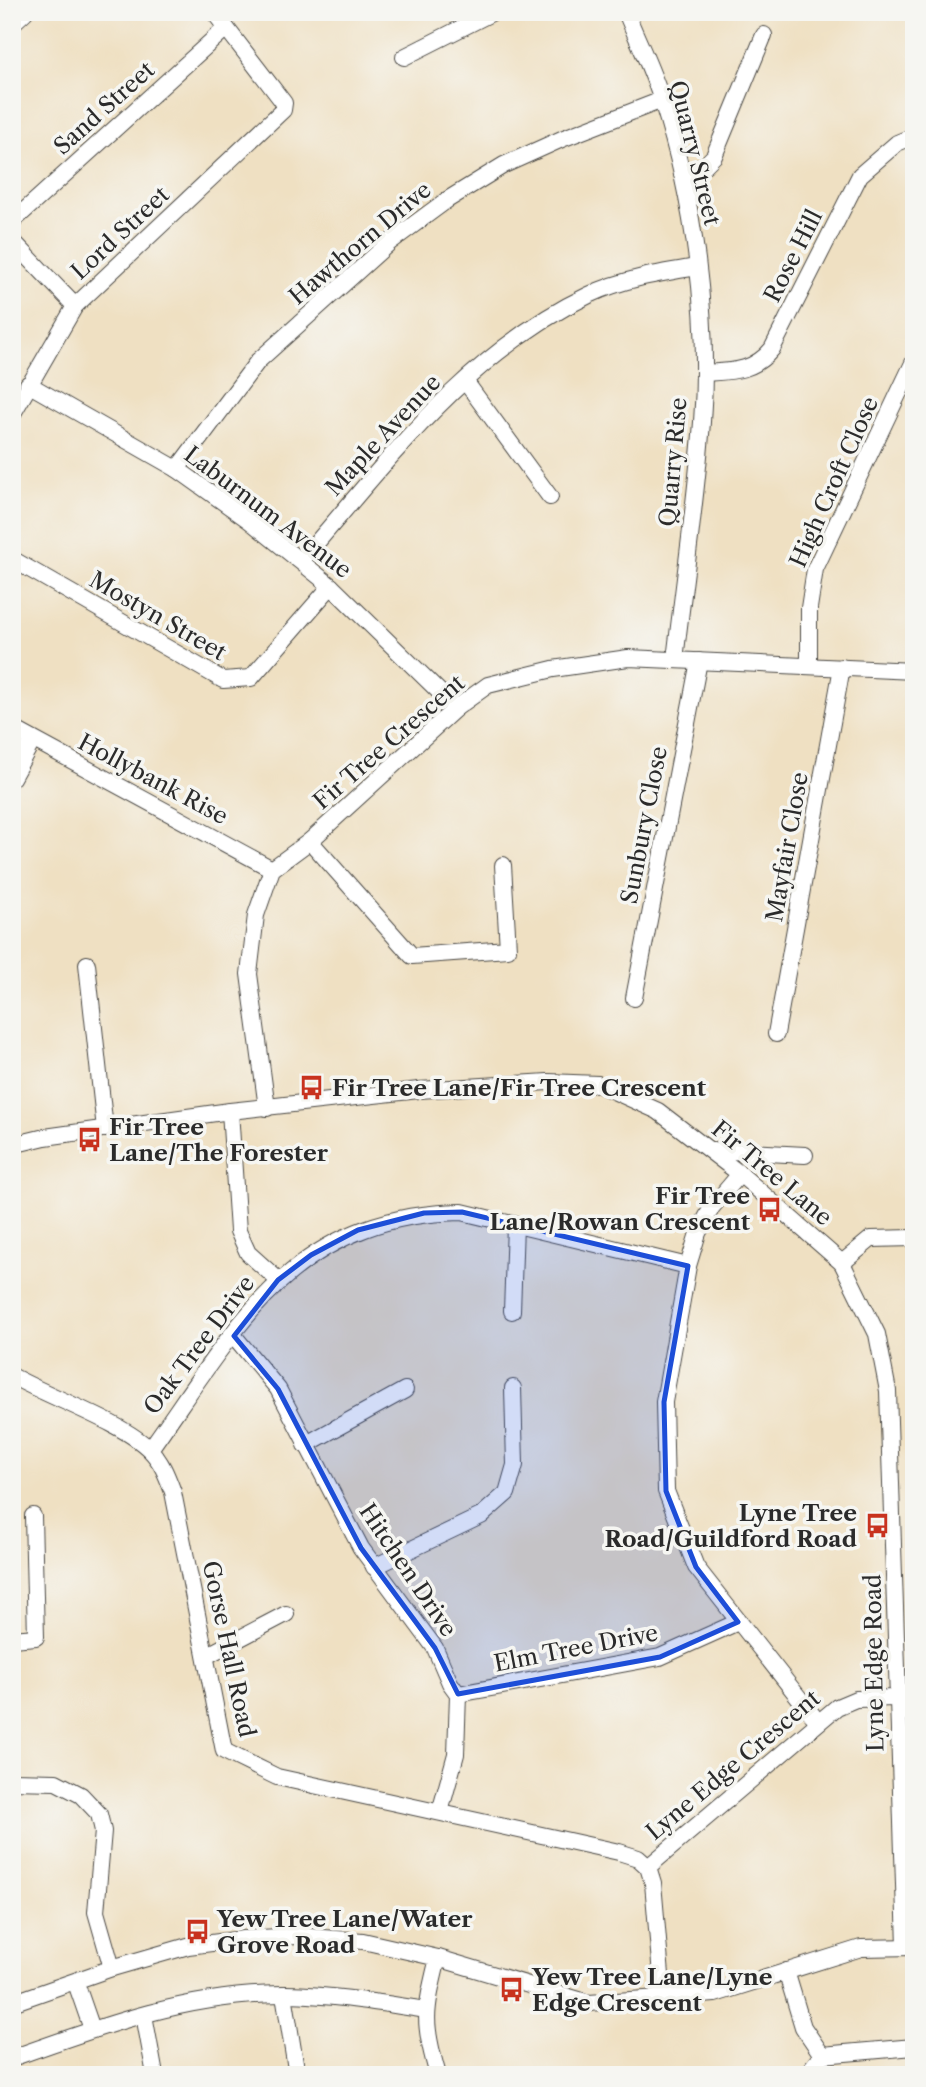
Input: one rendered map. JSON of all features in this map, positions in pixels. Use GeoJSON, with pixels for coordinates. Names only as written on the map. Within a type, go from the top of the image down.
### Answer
{"type":"FeatureCollection","features":[{"type":"Feature","properties":{"kind":"street"},"geometry":{"type":"LineString","coordinates":[[12,24],[25,12]]}},
{"type":"Feature","properties":{"kind":"street"},"geometry":{"type":"LineString","coordinates":[[214,12],[226,28]]}},
{"type":"Feature","properties":{"kind":"street"},"geometry":{"type":"LineString","coordinates":[[404,57],[493,12]]}},
{"type":"Feature","properties":{"kind":"street","name":"Quarry Street"},"geometry":{"type":"LineString","coordinates":[[626,12],[662,100],[682,174],[697,267]]}},
{"type":"Feature","properties":{"kind":"street","name":"Lord Street"},"geometry":{"type":"LineString","coordinates":[[12,415],[75,306],[283,110],[284,103],[226,28]]}},
{"type":"Feature","properties":{"kind":"street","name":"Sand Street"},"geometry":{"type":"LineString","coordinates":[[12,222],[226,28]]}},
{"type":"Feature","properties":{"kind":"street"},"geometry":{"type":"LineString","coordinates":[[682,174],[705,165],[714,156],[764,35]]}},
{"type":"Feature","properties":{"kind":"street","name":"Hawthorn Drive"},"geometry":{"type":"LineString","coordinates":[[177,469],[258,361],[390,242],[447,200],[504,165],[662,100]]}},
{"type":"Feature","properties":{"kind":"street","name":"Rose Hill"},"geometry":{"type":"LineString","coordinates":[[704,373],[737,370],[760,363],[772,349],[860,175],[897,144],[914,136]]}},
{"type":"Feature","properties":{"kind":"street"},"geometry":{"type":"LineString","coordinates":[[12,240],[75,306]]}},
{"type":"Feature","properties":{"kind":"street","name":"Quarry Rise"},"geometry":{"type":"LineString","coordinates":[[675,660],[702,422],[704,373],[697,267]]}},
{"type":"Feature","properties":{"kind":"street","name":"Maple Avenue"},"geometry":{"type":"LineString","coordinates":[[300,561],[432,410],[511,343],[590,295],[638,277],[697,267]]}},
{"type":"Feature","properties":{"kind":"street","name":"High Croft Close"},"geometry":{"type":"LineString","coordinates":[[809,666],[809,608],[815,569],[914,362]]}},
{"type":"Feature","properties":{"kind":"street"},"geometry":{"type":"LineString","coordinates":[[466,381],[550,497]]}},
{"type":"Feature","properties":{"kind":"street","name":"Laburnum Avenue"},"geometry":{"type":"LineString","coordinates":[[29,384],[177,469],[300,561],[331,586],[456,708]]}},
{"type":"Feature","properties":{"kind":"street","name":"Mostyn Street"},"geometry":{"type":"LineString","coordinates":[[12,559],[223,680],[251,678],[331,586]]}},
{"type":"Feature","properties":{"kind":"street","name":"Fir Tree Crescent"},"geometry":{"type":"LineString","coordinates":[[272,869],[310,841],[456,708],[488,685],[553,669],[628,658],[914,671]]}},
{"type":"Feature","properties":{"kind":"street","name":"Sunbury Close"},"geometry":{"type":"LineString","coordinates":[[634,998],[699,661]]}},
{"type":"Feature","properties":{"kind":"street","name":"Mayfair Close"},"geometry":{"type":"LineString","coordinates":[[776,1034],[842,667]]}},
{"type":"Feature","properties":{"kind":"street","name":"Hollybank Rise"},"geometry":{"type":"LineString","coordinates":[[12,728],[272,869]]}},
{"type":"Feature","properties":{"kind":"street"},"geometry":{"type":"LineString","coordinates":[[12,778],[33,740]]}},
{"type":"Feature","properties":{"kind":"street"},"geometry":{"type":"LineString","coordinates":[[310,841],[412,956],[508,949],[503,865]]}},
{"type":"Feature","properties":{"kind":"street"},"geometry":{"type":"LineString","coordinates":[[267,1108],[249,974],[256,915],[272,869]]}},
{"type":"Feature","properties":{"kind":"street"},"geometry":{"type":"LineString","coordinates":[[87,964],[105,1129]]}},
{"type":"Feature","properties":{"kind":"street","name":"Fir Tree Lane"},"geometry":{"type":"LineString","coordinates":[[12,1145],[45,1137],[230,1111],[419,1090],[579,1082],[620,1092],[658,1111],[711,1150],[842,1263]]}},
{"type":"Feature","properties":{"kind":"street"},"geometry":{"type":"LineString","coordinates":[[230,1111],[238,1231],[248,1253],[278,1280]]}},
{"type":"Feature","properties":{"kind":"street"},"geometry":{"type":"LineString","coordinates":[[711,1150],[805,1154]]}},
{"type":"Feature","properties":{"kind":"street"},"geometry":{"type":"LineString","coordinates":[[740,1174],[712,1207],[698,1234],[688,1266],[664,1402],[666,1491],[696,1567],[818,1723]]}},
{"type":"Feature","properties":{"kind":"street","name":"Oak Tree Drive"},"geometry":{"type":"LineString","coordinates":[[150,1449],[254,1305],[278,1280],[311,1255],[358,1230],[391,1219],[424,1213],[462,1212],[688,1266]]}},
{"type":"Feature","properties":{"kind":"street"},"geometry":{"type":"LineString","coordinates":[[512,1311],[515,1225]]}},
{"type":"Feature","properties":{"kind":"street"},"geometry":{"type":"LineString","coordinates":[[842,1263],[871,1240],[914,1238]]}},
{"type":"Feature","properties":{"kind":"street","name":"Lyne Edge Road"},"geometry":{"type":"LineString","coordinates":[[842,1263],[877,1334],[888,1391],[905,1655],[897,1698],[910,1947]]}},
{"type":"Feature","properties":{"kind":"street","name":"Hitchen Drive"},"geometry":{"type":"LineString","coordinates":[[234,1336],[278,1389],[360,1548],[435,1648],[450,1683],[458,1694]]}},
{"type":"Feature","properties":{"kind":"street","name":"Gorse Hall Road"},"geometry":{"type":"LineString","coordinates":[[12,1376],[130,1434],[150,1449],[163,1466],[173,1492],[224,1751],[277,1777],[619,1852],[638,1858],[648,1867]]}},
{"type":"Feature","properties":{"kind":"street"},"geometry":{"type":"LineString","coordinates":[[374,1567],[481,1516],[507,1493],[515,1465],[513,1388]]}},
{"type":"Feature","properties":{"kind":"street"},"geometry":{"type":"LineString","coordinates":[[305,1445],[405,1390]]}},
{"type":"Feature","properties":{"kind":"street"},"geometry":{"type":"LineString","coordinates":[[12,1639],[36,1643],[33,1516]]}},
{"type":"Feature","properties":{"kind":"street"},"geometry":{"type":"LineString","coordinates":[[206,1656],[286,1614]]}},
{"type":"Feature","properties":{"kind":"street","name":"Elm Tree Drive"},"geometry":{"type":"LineString","coordinates":[[458,1694],[660,1657],[738,1622]]}},
{"type":"Feature","properties":{"kind":"street"},"geometry":{"type":"LineString","coordinates":[[440,1812],[456,1754],[458,1694]]}},
{"type":"Feature","properties":{"kind":"street","name":"Lyne Edge Crescent"},"geometry":{"type":"LineString","coordinates":[[663,1998],[653,1883],[648,1867],[847,1701],[897,1698]]}},
{"type":"Feature","properties":{"kind":"street"},"geometry":{"type":"LineString","coordinates":[[12,1781],[56,1782],[81,1795],[99,1814],[103,1831],[96,1912],[112,1968]]}},
{"type":"Feature","properties":{"kind":"street"},"geometry":{"type":"LineString","coordinates":[[12,2003],[188,1945],[297,1936],[363,1941],[438,1958],[589,2003],[715,1994],[861,1948],[910,1947]]}},
{"type":"Feature","properties":{"kind":"street"},"geometry":{"type":"LineString","coordinates":[[438,1958],[426,2010],[426,2032],[438,2075]]}},
{"type":"Feature","properties":{"kind":"street"},"geometry":{"type":"LineString","coordinates":[[786,1971],[803,2027],[822,2055]]}},
{"type":"Feature","properties":{"kind":"street"},"geometry":{"type":"LineString","coordinates":[[76,1983],[92,2029]]}},
{"type":"Feature","properties":{"kind":"street"},"geometry":{"type":"LineString","coordinates":[[16,2075],[13,2058],[92,2029],[183,2004],[284,1994],[330,1996],[426,2010]]}},
{"type":"Feature","properties":{"kind":"street"},"geometry":{"type":"LineString","coordinates":[[284,1994],[297,2075]]}},
{"type":"Feature","properties":{"kind":"street"},"geometry":{"type":"LineString","coordinates":[[144,2015],[155,2075]]}},
{"type":"Feature","properties":{"kind":"street"},"geometry":{"type":"LineString","coordinates":[[806,2075],[822,2055],[914,2047]]}},
{"type":"Feature","properties":{"kind":"highlighted area"},"geometry":{"type":"Polygon","coordinates":[[[462,1212],[688,1266],[664,1402],[666,1491],[696,1567],[738,1622],[660,1657],[458,1694],[435,1648],[361,1548],[278,1389],[234,1336],[278,1280],[311,1255],[358,1230],[424,1213],[462,1212]]]}},
{"type":"Feature","properties":{"kind":"place","name":"Fir Tree Lane/Fir Tree Crescent"},"geometry":{"type":"Point","coordinates":[312,1088]}},
{"type":"Feature","properties":{"kind":"place","name":"Fir Tree Lane/The Forester"},"geometry":{"type":"Point","coordinates":[89,1140]}},
{"type":"Feature","properties":{"kind":"place","name":"Fir Tree Lane/Rowan Crescent"},"geometry":{"type":"Point","coordinates":[770,1209]}},
{"type":"Feature","properties":{"kind":"place","name":"Lyne Tree Road/Guildford Road"},"geometry":{"type":"Point","coordinates":[877,1526]}},
{"type":"Feature","properties":{"kind":"place","name":"Yew Tree Lane/Water Grove Road"},"geometry":{"type":"Point","coordinates":[197,1932]}},
{"type":"Feature","properties":{"kind":"place","name":"Yew Tree Lane/Lyne Edge Crescent"},"geometry":{"type":"Point","coordinates":[512,1990]}}]}
